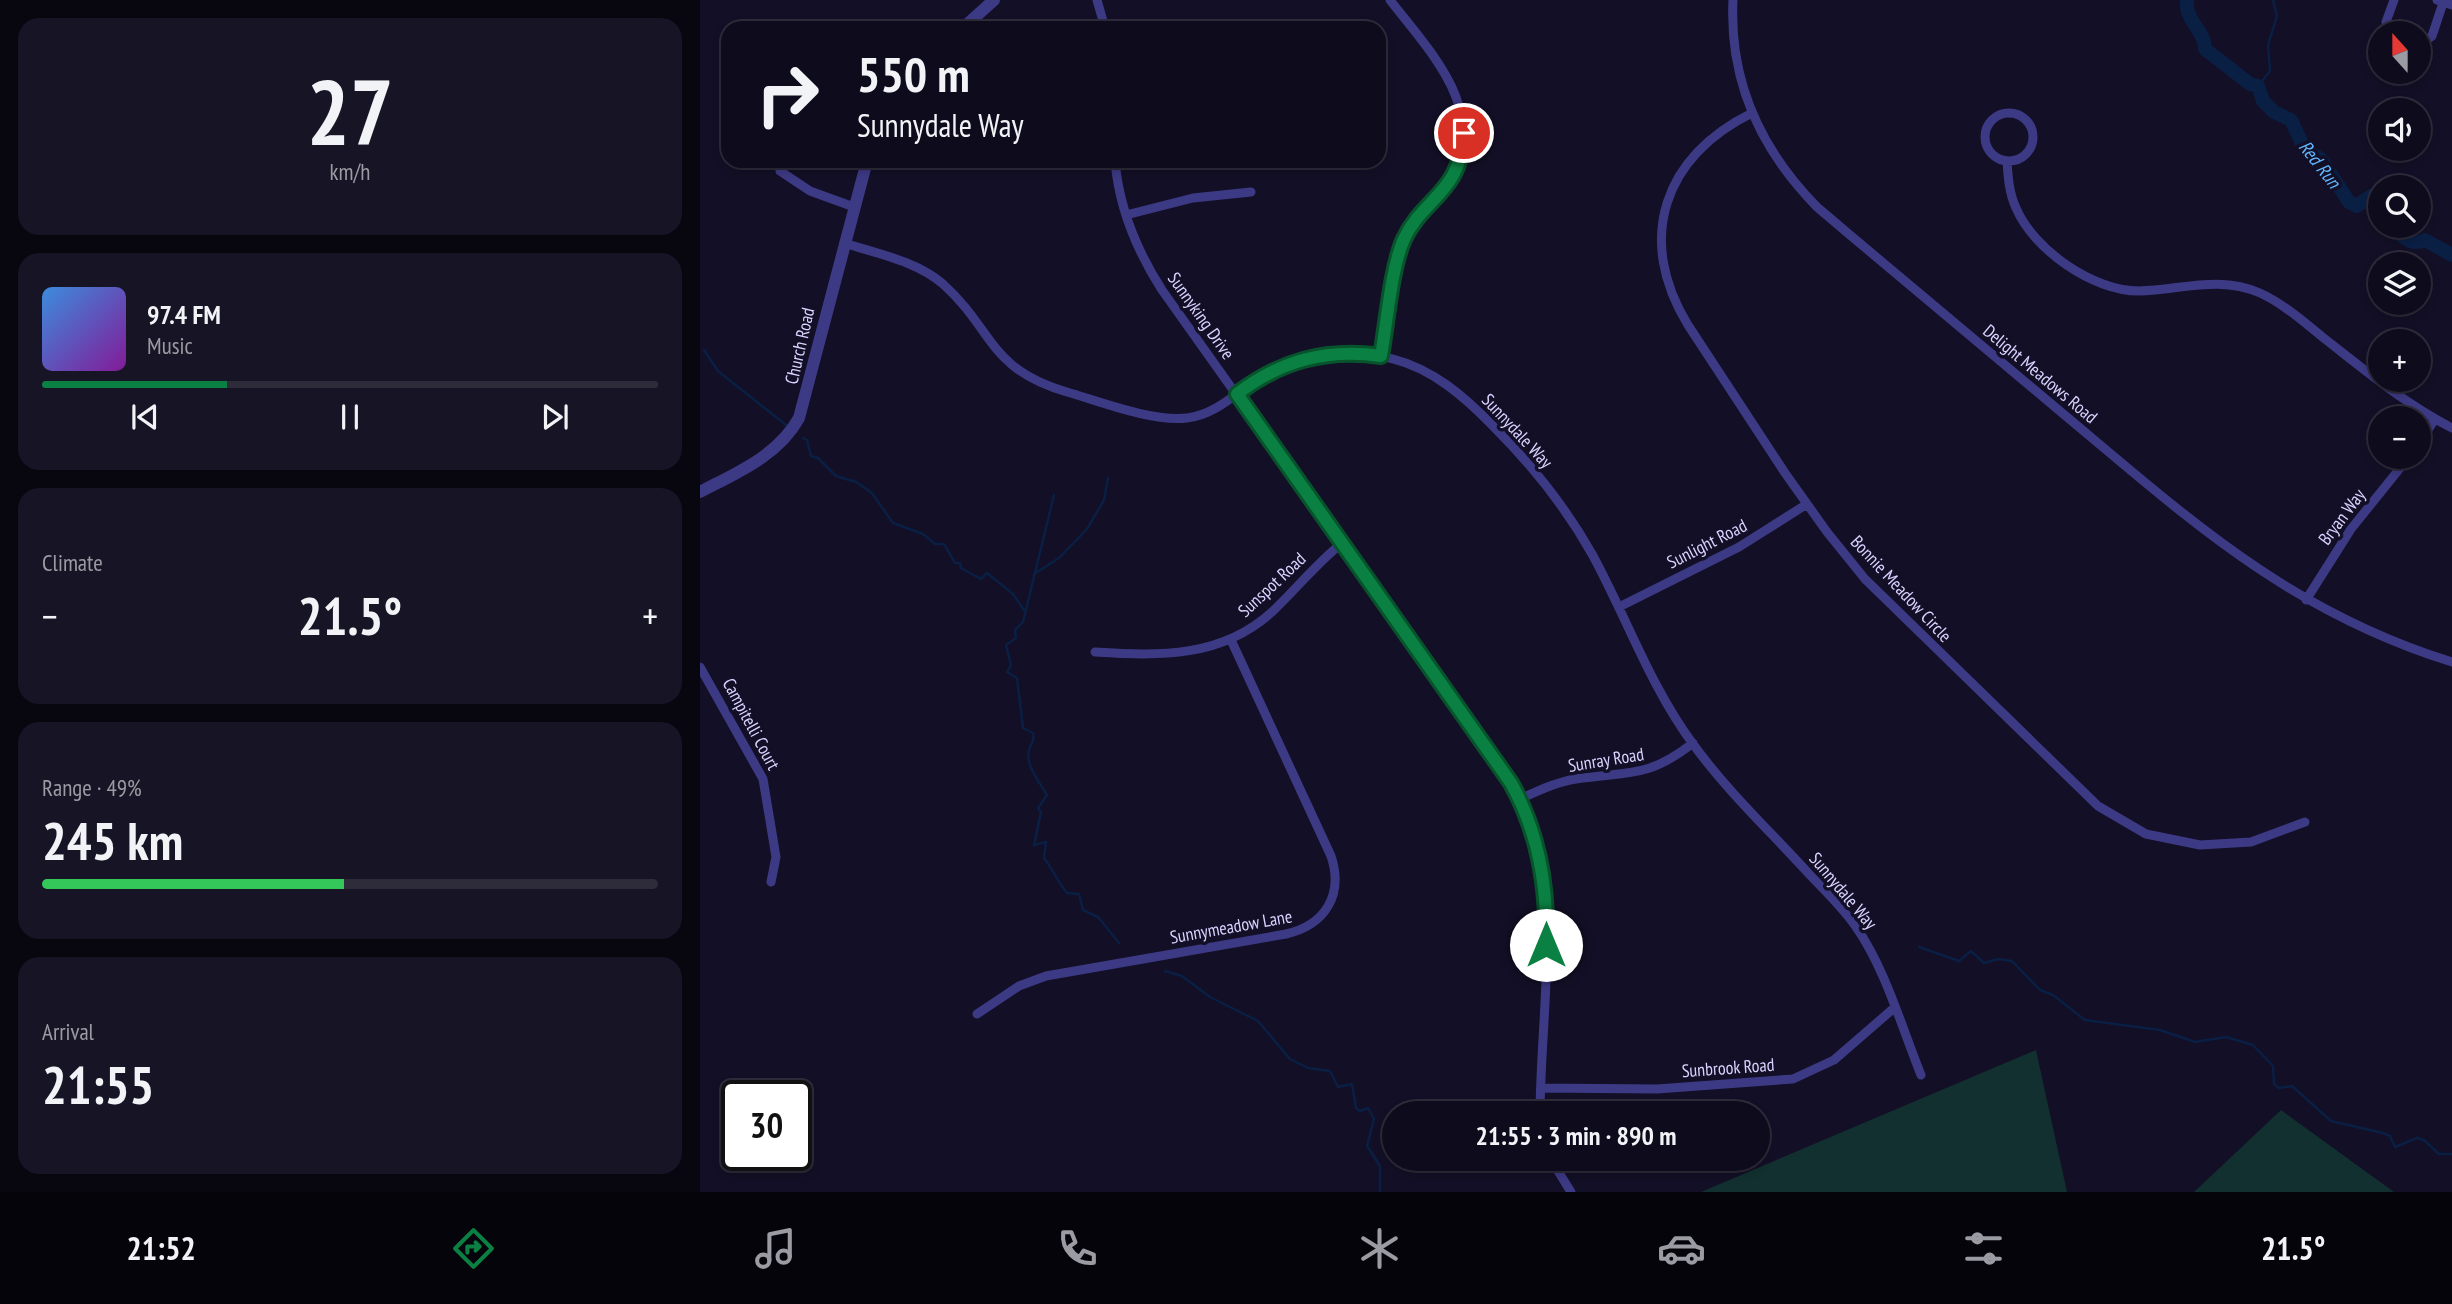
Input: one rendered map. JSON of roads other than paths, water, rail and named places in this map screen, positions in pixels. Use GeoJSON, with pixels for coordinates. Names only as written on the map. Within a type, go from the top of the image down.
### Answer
{"type":"FeatureCollection","features":[{"type":"Feature","properties":{"kind":"street"},"geometry":{"type":"LineString","coordinates":[[971,21],[994,0]]}},
{"type":"Feature","properties":{"kind":"street"},"geometry":{"type":"LineString","coordinates":[[1097,0],[1103,21]]}},
{"type":"Feature","properties":{"kind":"street"},"geometry":{"type":"LineString","coordinates":[[1381,356],[1400,250],[1409,231],[1452,178],[1462,152],[1464,133],[1461,109],[1451,80],[1390,0]]}},
{"type":"Feature","properties":{"kind":"street","name":"Delight Meadows Road"},"geometry":{"type":"LineString","coordinates":[[1733,0],[1737,65],[1752,113],[1776,158],[1817,207],[2183,514],[2250,565],[2306,600],[2374,634],[2452,662]]}},
{"type":"Feature","properties":{"kind":"street"},"geometry":{"type":"LineString","coordinates":[[2386,21],[2395,0]]}},
{"type":"Feature","properties":{"kind":"street"},"geometry":{"type":"LineString","coordinates":[[2431,37],[2444,2]]}},
{"type":"Feature","properties":{"kind":"street","name":"Bonnie Meadow Circle"},"geometry":{"type":"LineString","coordinates":[[1752,113],[1714,134],[1681,171],[1663,214],[1662,259],[1670,292],[1682,316],[1807,504],[1865,579],[2057,769],[2108,814],[2160,839],[2200,845],[2251,842],[2305,822]]}},
{"type":"Feature","properties":{"kind":"street"},"geometry":{"type":"LineString","coordinates":[[2018,115],[2029,125],[2032,142],[2024,156],[2007,161],[1993,155],[1986,136],[1995,118],[2018,115]]}},
{"type":"Feature","properties":{"kind":"street"},"geometry":{"type":"LineString","coordinates":[[2007,161],[2010,188],[2022,219],[2039,241],[2081,273],[2098,282],[2125,290],[2213,283],[2258,292],[2287,309],[2389,390],[2452,428]]}},
{"type":"Feature","properties":{"kind":"street","name":"Church Road"},"geometry":{"type":"LineString","coordinates":[[700,492],[762,457],[777,446],[795,424],[808,392],[865,168]]}},
{"type":"Feature","properties":{"kind":"street","name":"Sunnyking Drive"},"geometry":{"type":"LineString","coordinates":[[1116,168],[1126,215],[1154,276],[1502,768],[1520,799],[1537,847],[1546,897],[1541,1101]]}},
{"type":"Feature","properties":{"kind":"street"},"geometry":{"type":"LineString","coordinates":[[779,171],[810,191],[854,207]]}},
{"type":"Feature","properties":{"kind":"street"},"geometry":{"type":"LineString","coordinates":[[1126,215],[1182,200],[1251,192]]}},
{"type":"Feature","properties":{"kind":"street","name":"Sunnydale Way"},"geometry":{"type":"LineString","coordinates":[[844,243],[909,264],[934,277],[953,295],[1004,359],[1043,384],[1171,419],[1209,412],[1276,369],[1309,357],[1345,353],[1381,356],[1411,365],[1440,380],[1468,402],[1517,451],[1562,506],[1619,607],[1676,719],[1693,743],[1857,928],[1922,1074]]}},
{"type":"Feature","properties":{"kind":"street"},"geometry":{"type":"LineString","coordinates":[[2431,425],[2435,419]]}},
{"type":"Feature","properties":{"kind":"street","name":"Bryan Way"},"geometry":{"type":"LineString","coordinates":[[2306,600],[2351,528],[2399,469]]}},
{"type":"Feature","properties":{"kind":"street","name":"Sunlight Road"},"geometry":{"type":"LineString","coordinates":[[1619,607],[1739,547],[1807,504]]}},
{"type":"Feature","properties":{"kind":"street","name":"Sunspot Road"},"geometry":{"type":"LineString","coordinates":[[1095,652],[1164,656],[1196,651],[1231,640],[1271,612],[1321,560],[1342,543]]}},
{"type":"Feature","properties":{"kind":"street","name":"Sunnymeadow Lane"},"geometry":{"type":"LineString","coordinates":[[977,1014],[1019,986],[1046,976],[1286,934],[1313,924],[1326,912],[1337,886],[1331,856],[1231,640]]}},
{"type":"Feature","properties":{"kind":"street","name":"Campitelli Court"},"geometry":{"type":"LineString","coordinates":[[700,667],[754,761],[765,786],[776,857],[771,882]]}},
{"type":"Feature","properties":{"kind":"street","name":"Sunray Road"},"geometry":{"type":"LineString","coordinates":[[1520,799],[1576,779],[1616,777],[1648,770],[1676,757],[1693,743]]}},
{"type":"Feature","properties":{"kind":"street","name":"Sunbrook Road"},"geometry":{"type":"LineString","coordinates":[[1542,1088],[1657,1089],[1793,1079],[1833,1060],[1894,1008]]}},
{"type":"Feature","properties":{"kind":"street"},"geometry":{"type":"LineString","coordinates":[[1558,1171],[1571,1192]]}},
{"type":"Feature","properties":{"kind":"waterway","name":"Red Run"},"geometry":{"type":"LineString","coordinates":[[2187,0],[2189,14],[2202,37],[2205,49],[2250,84],[2258,86],[2263,101],[2274,112],[2291,120],[2305,150],[2321,159],[2349,202],[2357,206],[2368,198]]}},
{"type":"Feature","properties":{"kind":"waterway"},"geometry":{"type":"LineString","coordinates":[[2258,86],[2270,71],[2268,45],[2277,16],[2273,0]]}},
{"type":"Feature","properties":{"kind":"waterway","name":"Red Run"},"geometry":{"type":"LineString","coordinates":[[2405,238],[2414,242],[2425,240],[2452,255]]}},
{"type":"Feature","properties":{"kind":"waterway"},"geometry":{"type":"LineString","coordinates":[[704,350],[718,371],[786,425]]}},
{"type":"Feature","properties":{"kind":"waterway"},"geometry":{"type":"LineString","coordinates":[[803,438],[807,440],[811,456],[818,458],[836,476],[856,482],[872,493],[893,523],[923,534],[935,544],[944,544],[961,568],[981,579],[987,573],[1013,594],[1024,610]]}},
{"type":"Feature","properties":{"kind":"waterway"},"geometry":{"type":"LineString","coordinates":[[1034,574],[1059,558],[1087,529],[1104,500],[1108,478]]}},
{"type":"Feature","properties":{"kind":"waterway"},"geometry":{"type":"LineString","coordinates":[[1054,495],[1023,622],[1015,630],[1016,638],[1006,645],[1011,665],[1007,672],[1017,678],[1023,728],[1033,733],[1029,762],[1047,795],[1038,808],[1041,812],[1034,845],[1046,842],[1044,858],[1064,889],[1067,893],[1079,894],[1083,910],[1098,917],[1119,943]]}},
{"type":"Feature","properties":{"kind":"waterway"},"geometry":{"type":"LineString","coordinates":[[1919,947],[1959,961],[1971,951],[1984,963],[1998,959],[2012,961],[2040,990],[2053,995],[2085,1020],[2160,1030],[2195,1042],[2226,1037],[2253,1045],[2273,1066],[2274,1084],[2279,1088],[2292,1086],[2331,1121],[2383,1133],[2390,1136],[2395,1147],[2417,1138],[2424,1140],[2439,1154],[2452,1154]]}},
{"type":"Feature","properties":{"kind":"waterway"},"geometry":{"type":"LineString","coordinates":[[1165,971],[1182,976],[1210,997],[1258,1021],[1290,1059],[1308,1068],[1330,1071],[1338,1087],[1352,1084],[1356,1108],[1360,1111],[1368,1108],[1374,1119],[1367,1146],[1380,1166],[1380,1192]]}}]}
